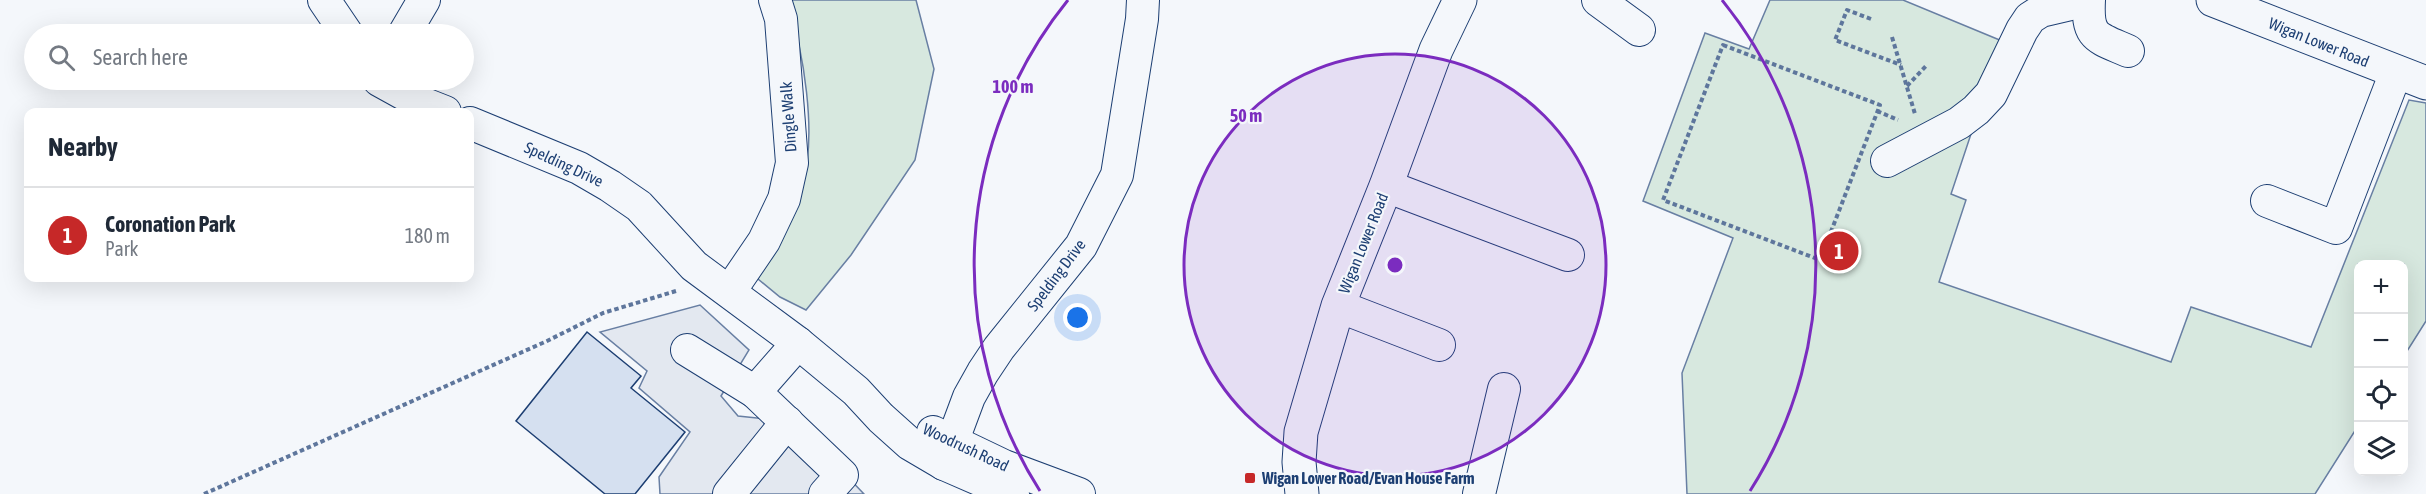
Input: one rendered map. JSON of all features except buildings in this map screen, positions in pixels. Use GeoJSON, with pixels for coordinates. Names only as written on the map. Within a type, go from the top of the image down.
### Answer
{"type":"FeatureCollection","features":[{"type":"Feature","properties":{"kind":"main road","name":"Wigan Lower Road"},"geometry":{"type":"LineString","coordinates":[[1302,494],[1299,462],[1301,432],[1338,306],[1386,186],[1436,50],[1460,0]]}},
{"type":"Feature","properties":{"kind":"main road","name":"Wigan Lower Road"},"geometry":{"type":"LineString","coordinates":[[2212,0],[2411,78]]}},
{"type":"Feature","properties":{"kind":"street"},"geometry":{"type":"LineString","coordinates":[[324,0],[340,24]]}},
{"type":"Feature","properties":{"kind":"street"},"geometry":{"type":"LineString","coordinates":[[410,24],[424,0]]}},
{"type":"Feature","properties":{"kind":"street","name":"Dingle Walk"},"geometry":{"type":"LineString","coordinates":[[730,291],[764,241],[784,199],[792,164],[781,19],[775,0]]}},
{"type":"Feature","properties":{"kind":"street","name":"Spelding Drive"},"geometry":{"type":"LineString","coordinates":[[948,453],[969,397],[982,372],[1081,246],[1117,175],[1142,19],[1143,0]]}},
{"type":"Feature","properties":{"kind":"street"},"geometry":{"type":"LineString","coordinates":[[1598,0],[1639,30]]}},
{"type":"Feature","properties":{"kind":"street"},"geometry":{"type":"LineString","coordinates":[[1887,161],[1959,123],[1976,110],[1991,94],[2022,30],[2030,18],[2041,11],[2088,0],[2089,25],[2096,37],[2128,51]]}},
{"type":"Feature","properties":{"kind":"street"},"geometry":{"type":"LineString","coordinates":[[2267,201],[2336,228],[2411,78]]}},
{"type":"Feature","properties":{"kind":"street"},"geometry":{"type":"LineString","coordinates":[[397,90],[435,108]]}},
{"type":"Feature","properties":{"kind":"street","name":"Spelding Drive"},"geometry":{"type":"LineString","coordinates":[[474,125],[579,168],[610,186],[639,206],[694,266],[730,291]]}},
{"type":"Feature","properties":{"kind":"street"},"geometry":{"type":"LineString","coordinates":[[1386,186],[1568,255]]}},
{"type":"Feature","properties":{"kind":"street","name":"Woodrush Road"},"geometry":{"type":"LineString","coordinates":[[730,291],[856,391],[910,444],[948,453],[1045,489],[1079,494]]}},
{"type":"Feature","properties":{"kind":"street"},"geometry":{"type":"LineString","coordinates":[[1338,306],[1439,345]]}},
{"type":"Feature","properties":{"kind":"street"},"geometry":{"type":"LineString","coordinates":[[755,392],[798,343]]}},
{"type":"Feature","properties":{"kind":"street"},"geometry":{"type":"LineString","coordinates":[[687,350],[755,392],[842,475],[825,494]]}},
{"type":"Feature","properties":{"kind":"street"},"geometry":{"type":"LineString","coordinates":[[1479,494],[1504,389]]}},
{"type":"Feature","properties":{"kind":"street"},"geometry":{"type":"LineString","coordinates":[[729,494],[787,422]]}},
{"type":"Feature","properties":{"kind":"street","name":"Woodrush Road"},"geometry":{"type":"LineString","coordinates":[[948,453],[1013,494]]}},
{"type":"Feature","properties":{"kind":"path"},"geometry":{"type":"LineString","coordinates":[[1871,19],[1847,10],[1835,40],[1901,65]]}},
{"type":"Feature","properties":{"kind":"path"},"geometry":{"type":"LineString","coordinates":[[1892,37],[1916,118]]}},
{"type":"Feature","properties":{"kind":"path"},"geometry":{"type":"LineString","coordinates":[[1723,45],[1880,105],[1820,260],[1663,200],[1723,45]]}},
{"type":"Feature","properties":{"kind":"path"},"geometry":{"type":"LineString","coordinates":[[1907,86],[1926,66]]}},
{"type":"Feature","properties":{"kind":"path"},"geometry":{"type":"LineString","coordinates":[[204,494],[547,341],[603,313],[676,291],[694,266]]}},
{"type":"Feature","properties":{"kind":"shaded area"},"geometry":{"type":"Polygon","coordinates":[[[787,0],[916,0],[934,69],[915,160],[851,255],[806,310],[780,297],[758,279],[798,196],[807,164],[809,117],[803,67],[787,0]]]}},
{"type":"Feature","properties":{"kind":"shaded area"},"geometry":{"type":"Polygon","coordinates":[[[1770,0],[1903,0],[2002,41],[1951,194],[1966,200],[1939,282],[2171,362],[2191,307],[2311,347],[2409,100],[2426,103],[2426,321],[2408,350],[2408,260],[2354,260],[2354,432],[2315,494],[1687,494],[1682,373],[1733,238],[1643,201],[1705,33],[1749,49],[1770,0]]]}},
{"type":"Feature","properties":{"kind":"shaded area"},"geometry":{"type":"Polygon","coordinates":[[[700,305],[749,350],[721,396],[738,416],[795,422],[864,494],[660,494],[659,477],[690,432],[639,388],[647,371],[600,332],[700,305]]]}},
{"type":"Feature","properties":{"kind":"place","name":"Coronation Park"},"geometry":{"type":"Point","coordinates":[1839,251]}},
{"type":"Feature","properties":{"kind":"place","name":"Wigan Lower Road/Evan House Farm"},"geometry":{"type":"Point","coordinates":[1250,478]}}]}
